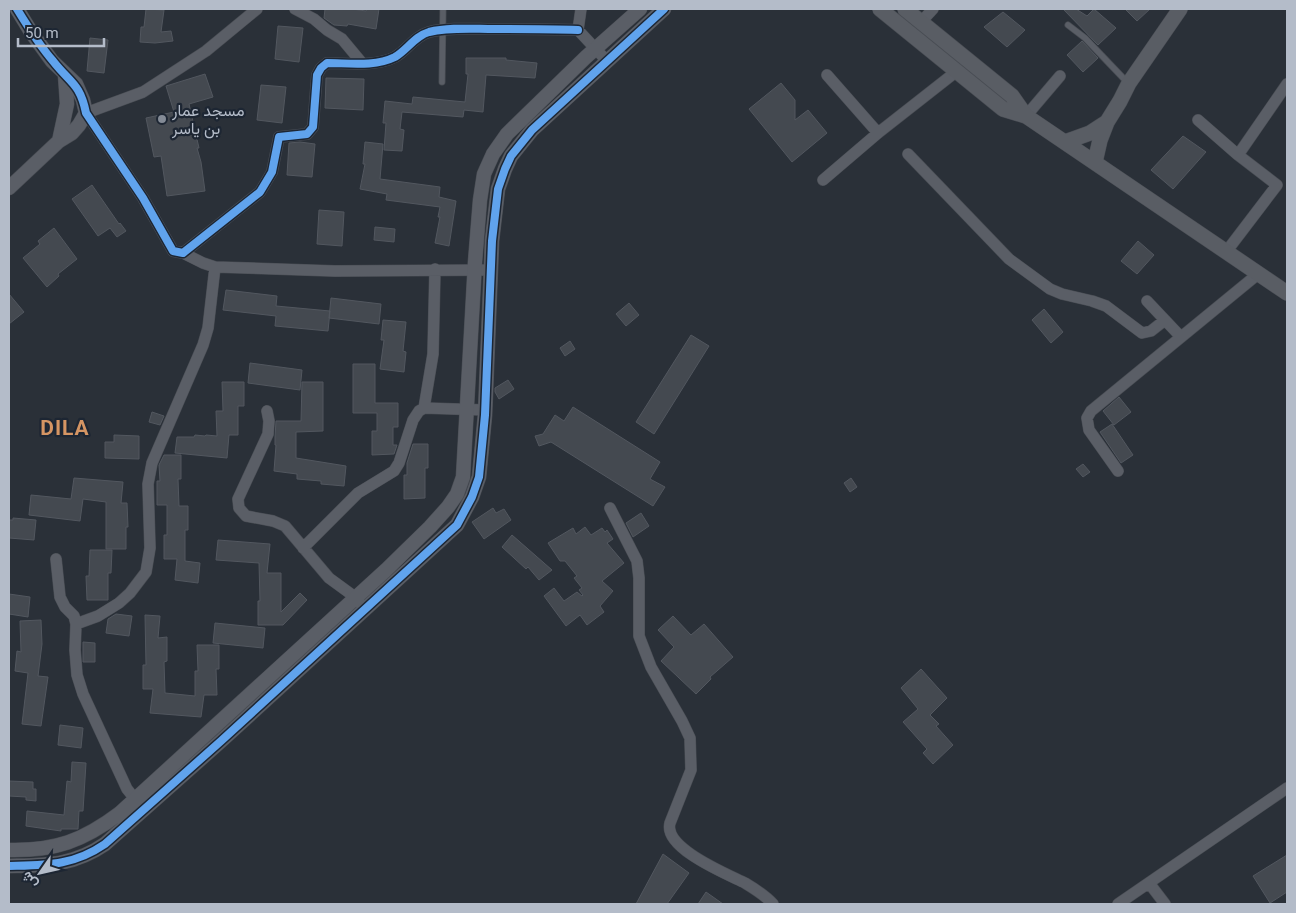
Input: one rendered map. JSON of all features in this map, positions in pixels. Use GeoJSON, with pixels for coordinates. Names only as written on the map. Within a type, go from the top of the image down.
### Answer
{"type":"FeatureCollection","features":[{"type":"Feature","properties":{"kind":"main road"},"geometry":{"type":"LineString","coordinates":[[880,9],[1003,109],[1026,116],[1287,293]]}},
{"type":"Feature","properties":{"kind":"main road"},"geometry":{"type":"LineString","coordinates":[[906,9],[1012,96],[1026,116]]}},
{"type":"Feature","properties":{"kind":"main road"},"geometry":{"type":"LineString","coordinates":[[1095,162],[1100,140],[1107,122],[1129,83],[1180,9]]}},
{"type":"Feature","properties":{"kind":"main road"},"geometry":{"type":"LineString","coordinates":[[1064,142],[1090,133],[1107,122]]}},
{"type":"Feature","properties":{"kind":"street"},"geometry":{"type":"LineString","coordinates":[[17,9],[31,32],[65,75],[76,84],[86,113],[143,198],[173,251],[215,266],[335,271],[491,270]]}},
{"type":"Feature","properties":{"kind":"street"},"geometry":{"type":"LineString","coordinates":[[9,188],[80,125],[86,113],[143,92],[206,51],[258,9]]}},
{"type":"Feature","properties":{"kind":"street"},"geometry":{"type":"LineString","coordinates":[[295,9],[314,19],[342,39],[362,63]]}},
{"type":"Feature","properties":{"kind":"street"},"geometry":{"type":"LineString","coordinates":[[578,30],[581,9]]}},
{"type":"Feature","properties":{"kind":"street"},"geometry":{"type":"LineString","coordinates":[[9,866],[69,862],[105,844],[140,804],[430,527],[448,507],[457,494],[463,477],[474,269],[484,174],[493,154],[507,134],[596,48],[640,9]]}},
{"type":"Feature","properties":{"kind":"street"},"geometry":{"type":"LineString","coordinates":[[9,850],[48,848],[70,842],[98,829],[140,804],[365,610],[457,526],[472,497],[479,477],[485,410],[491,270],[498,189],[510,156],[532,130],[664,9]]}},
{"type":"Feature","properties":{"kind":"street"},"geometry":{"type":"LineString","coordinates":[[921,22],[933,9]]}},
{"type":"Feature","properties":{"kind":"street"},"geometry":{"type":"LineString","coordinates":[[183,253],[260,192],[272,172],[279,137],[307,134],[313,127],[317,75],[327,63],[362,63],[391,59],[427,32],[474,29],[578,30],[607,61]]}},
{"type":"Feature","properties":{"kind":"street"},"geometry":{"type":"LineString","coordinates":[[823,180],[956,71]]}},
{"type":"Feature","properties":{"kind":"street"},"geometry":{"type":"LineString","coordinates":[[60,141],[67,104],[65,75]]}},
{"type":"Feature","properties":{"kind":"street"},"geometry":{"type":"LineString","coordinates":[[827,75],[878,133]]}},
{"type":"Feature","properties":{"kind":"street"},"geometry":{"type":"LineString","coordinates":[[1026,116],[1060,76]]}},
{"type":"Feature","properties":{"kind":"street"},"geometry":{"type":"LineString","coordinates":[[1238,155],[1287,84]]}},
{"type":"Feature","properties":{"kind":"street"},"geometry":{"type":"LineString","coordinates":[[1198,120],[1238,155],[1282,188],[1226,252]]}},
{"type":"Feature","properties":{"kind":"street"},"geometry":{"type":"LineString","coordinates":[[908,154],[1009,259],[1050,288],[1062,294],[1106,306],[1142,333],[1151,331],[1165,320]]}},
{"type":"Feature","properties":{"kind":"street"},"geometry":{"type":"LineString","coordinates":[[76,624],[98,616],[119,603],[130,594],[146,572],[150,548],[148,484],[152,463],[203,345],[208,328],[215,266]]}},
{"type":"Feature","properties":{"kind":"street"},"geometry":{"type":"LineString","coordinates":[[424,408],[433,354],[436,269]]}},
{"type":"Feature","properties":{"kind":"street"},"geometry":{"type":"LineString","coordinates":[[1118,472],[1089,430],[1087,422],[1089,414],[1258,274]]}},
{"type":"Feature","properties":{"kind":"street"},"geometry":{"type":"LineString","coordinates":[[1147,301],[1181,337]]}},
{"type":"Feature","properties":{"kind":"street"},"geometry":{"type":"LineString","coordinates":[[303,548],[358,493],[394,471],[399,463],[413,420],[419,411],[424,408],[485,410]]}},
{"type":"Feature","properties":{"kind":"street"},"geometry":{"type":"LineString","coordinates":[[267,410],[269,421],[268,434],[238,499],[239,508],[246,516],[285,526],[329,578],[355,597],[365,610]]}},
{"type":"Feature","properties":{"kind":"street"},"geometry":{"type":"LineString","coordinates":[[610,508],[637,561],[639,578],[639,636],[651,667],[690,738],[691,770],[668,828],[670,834],[692,855],[761,893],[773,904]]}},
{"type":"Feature","properties":{"kind":"street"},"geometry":{"type":"LineString","coordinates":[[56,559],[60,597],[65,607],[74,616],[76,624],[75,650],[77,675],[83,694],[127,789],[140,804]]}},
{"type":"Feature","properties":{"kind":"street"},"geometry":{"type":"LineString","coordinates":[[1118,904],[1287,788]]}},
{"type":"Feature","properties":{"kind":"street"},"geometry":{"type":"LineString","coordinates":[[1150,883],[1165,904]]}},
{"type":"Feature","properties":{"kind":"lane"},"geometry":{"type":"LineString","coordinates":[[442,82],[443,9]]}},
{"type":"Feature","properties":{"kind":"lane"},"geometry":{"type":"LineString","coordinates":[[1068,25],[1085,38],[1129,83]]}},
{"type":"Feature","properties":{"kind":"building"},"geometry":{"type":"Polygon","coordinates":[[[146,9],[164,10],[161,32],[171,31],[173,41],[140,42],[141,27],[144,27],[146,9]]]}},
{"type":"Feature","properties":{"kind":"building"},"geometry":{"type":"Polygon","coordinates":[[[325,9],[366,11],[367,9],[379,9],[376,29],[348,24],[347,26],[334,25],[324,18],[325,9]]]}},
{"type":"Feature","properties":{"kind":"building"},"geometry":{"type":"Polygon","coordinates":[[[1063,9],[1076,9],[1087,16],[1094,9],[1116,28],[1098,45],[1063,9]]]}},
{"type":"Feature","properties":{"kind":"building"},"geometry":{"type":"Polygon","coordinates":[[[1125,9],[1150,9],[1137,21],[1125,9]]]}},
{"type":"Feature","properties":{"kind":"building"},"geometry":{"type":"Polygon","coordinates":[[[1003,12],[1025,30],[1007,47],[984,27],[1003,12]]]}},
{"type":"Feature","properties":{"kind":"building"},"geometry":{"type":"Polygon","coordinates":[[[278,26],[303,28],[299,62],[275,59],[278,26]]]}},
{"type":"Feature","properties":{"kind":"building"},"geometry":{"type":"Polygon","coordinates":[[[90,38],[108,40],[104,73],[87,71],[90,38]]]}},
{"type":"Feature","properties":{"kind":"building"},"geometry":{"type":"Polygon","coordinates":[[[1082,41],[1098,58],[1083,72],[1067,55],[1082,41]]]}},
{"type":"Feature","properties":{"kind":"building"},"geometry":{"type":"Polygon","coordinates":[[[466,58],[506,58],[506,60],[537,63],[535,78],[486,75],[483,112],[464,110],[463,117],[402,112],[400,129],[404,130],[402,151],[384,150],[386,123],[383,123],[385,101],[412,104],[413,97],[465,102],[468,74],[466,74],[466,58]]]}},
{"type":"Feature","properties":{"kind":"building"},"geometry":{"type":"Polygon","coordinates":[[[205,74],[213,97],[189,104],[199,148],[197,148],[205,191],[167,196],[161,156],[154,157],[146,118],[174,112],[166,86],[205,74]]]}},
{"type":"Feature","properties":{"kind":"building"},"geometry":{"type":"Polygon","coordinates":[[[326,78],[364,79],[363,110],[325,108],[326,78]]]}},
{"type":"Feature","properties":{"kind":"building"},"geometry":{"type":"Polygon","coordinates":[[[781,83],[795,100],[795,120],[808,110],[827,133],[792,162],[749,109],[781,83]]]}},
{"type":"Feature","properties":{"kind":"building"},"geometry":{"type":"Polygon","coordinates":[[[261,85],[286,87],[282,123],[257,120],[261,85]]]}},
{"type":"Feature","properties":{"kind":"building"},"geometry":{"type":"Polygon","coordinates":[[[1183,136],[1206,152],[1173,189],[1151,170],[1183,136]]]}},
{"type":"Feature","properties":{"kind":"building"},"geometry":{"type":"Polygon","coordinates":[[[365,142],[383,144],[380,179],[440,187],[439,197],[456,201],[449,246],[435,243],[440,207],[386,200],[387,194],[360,189],[365,164],[363,164],[365,142]]]}},
{"type":"Feature","properties":{"kind":"building"},"geometry":{"type":"Polygon","coordinates":[[[289,143],[315,144],[312,177],[287,175],[289,143]]]}},
{"type":"Feature","properties":{"kind":"building"},"geometry":{"type":"Polygon","coordinates":[[[92,185],[126,231],[117,237],[110,228],[98,236],[72,199],[92,185]]]}},
{"type":"Feature","properties":{"kind":"building"},"geometry":{"type":"Polygon","coordinates":[[[319,210],[344,212],[342,246],[317,244],[319,210]]]}},
{"type":"Feature","properties":{"kind":"building"},"geometry":{"type":"Polygon","coordinates":[[[375,227],[395,229],[394,242],[374,240],[375,227]]]}},
{"type":"Feature","properties":{"kind":"building"},"geometry":{"type":"Polygon","coordinates":[[[54,228],[77,259],[58,274],[59,276],[47,287],[23,258],[40,244],[38,241],[54,228]]]}},
{"type":"Feature","properties":{"kind":"building"},"geometry":{"type":"Polygon","coordinates":[[[1138,241],[1154,255],[1137,274],[1121,261],[1138,241]]]}},
{"type":"Feature","properties":{"kind":"building"},"geometry":{"type":"Polygon","coordinates":[[[226,290],[277,296],[276,306],[330,311],[328,331],[275,326],[276,316],[223,310],[226,290]]]}},
{"type":"Feature","properties":{"kind":"building"},"geometry":{"type":"Polygon","coordinates":[[[9,294],[24,312],[9,324],[9,294]]]}},
{"type":"Feature","properties":{"kind":"building"},"geometry":{"type":"Polygon","coordinates":[[[331,298],[381,304],[379,324],[329,318],[331,298]]]}},
{"type":"Feature","properties":{"kind":"building"},"geometry":{"type":"Polygon","coordinates":[[[629,303],[639,315],[626,326],[616,314],[629,303]]]}},
{"type":"Feature","properties":{"kind":"building"},"geometry":{"type":"Polygon","coordinates":[[[1044,309],[1063,332],[1051,343],[1032,320],[1044,309]]]}},
{"type":"Feature","properties":{"kind":"building"},"geometry":{"type":"Polygon","coordinates":[[[383,320],[406,322],[403,351],[406,352],[404,372],[380,369],[384,340],[381,340],[383,320]]]}},
{"type":"Feature","properties":{"kind":"building"},"geometry":{"type":"Polygon","coordinates":[[[691,335],[709,346],[654,434],[636,422],[691,335]]]}},
{"type":"Feature","properties":{"kind":"building"},"geometry":{"type":"Polygon","coordinates":[[[570,341],[575,349],[565,356],[560,348],[570,341]]]}},
{"type":"Feature","properties":{"kind":"building"},"geometry":{"type":"Polygon","coordinates":[[[250,363],[302,370],[300,390],[248,383],[250,363]]]}},
{"type":"Feature","properties":{"kind":"building"},"geometry":{"type":"Polygon","coordinates":[[[353,364],[375,364],[375,403],[398,403],[398,427],[393,427],[393,445],[397,445],[394,454],[372,455],[372,431],[377,431],[377,413],[353,413],[353,364]]]}},
{"type":"Feature","properties":{"kind":"building"},"geometry":{"type":"Polygon","coordinates":[[[508,380],[514,389],[499,399],[495,388],[508,380]]]}},
{"type":"Feature","properties":{"kind":"building"},"geometry":{"type":"Polygon","coordinates":[[[222,382],[244,382],[244,406],[238,406],[238,435],[229,435],[227,458],[175,453],[177,437],[194,437],[195,435],[217,436],[216,411],[223,411],[222,382]]]}},
{"type":"Feature","properties":{"kind":"building"},"geometry":{"type":"Polygon","coordinates":[[[302,382],[323,382],[323,431],[296,432],[296,458],[346,466],[344,486],[321,484],[321,481],[297,479],[297,474],[274,471],[276,421],[301,421],[302,382]]]}},
{"type":"Feature","properties":{"kind":"building"},"geometry":{"type":"Polygon","coordinates":[[[1119,397],[1131,412],[1114,425],[1103,411],[1119,397]]]}},
{"type":"Feature","properties":{"kind":"building"},"geometry":{"type":"Polygon","coordinates":[[[573,407],[660,462],[650,479],[665,487],[653,506],[551,442],[539,446],[535,436],[543,434],[555,415],[564,421],[573,407]]]}},
{"type":"Feature","properties":{"kind":"building"},"geometry":{"type":"Polygon","coordinates":[[[152,412],[164,416],[160,425],[149,422],[152,412]]]}},
{"type":"Feature","properties":{"kind":"building"},"geometry":{"type":"Polygon","coordinates":[[[1112,424],[1133,455],[1121,463],[1100,432],[1112,424]]]}},
{"type":"Feature","properties":{"kind":"building"},"geometry":{"type":"Polygon","coordinates":[[[114,435],[139,436],[139,459],[105,458],[105,442],[114,442],[114,435]]]}},
{"type":"Feature","properties":{"kind":"building"},"geometry":{"type":"Polygon","coordinates":[[[413,444],[428,444],[428,468],[425,468],[425,498],[404,499],[404,475],[407,475],[407,463],[413,444]]]}},
{"type":"Feature","properties":{"kind":"building"},"geometry":{"type":"Polygon","coordinates":[[[164,455],[181,455],[181,479],[178,479],[179,506],[188,506],[188,530],[185,530],[185,561],[200,563],[198,583],[175,580],[177,559],[164,559],[164,535],[167,535],[167,505],[157,505],[157,481],[160,481],[159,465],[164,455]]]}},
{"type":"Feature","properties":{"kind":"building"},"geometry":{"type":"Polygon","coordinates":[[[1083,464],[1090,472],[1083,477],[1076,469],[1083,464]]]}},
{"type":"Feature","properties":{"kind":"building"},"geometry":{"type":"Polygon","coordinates":[[[74,478],[123,482],[121,503],[127,503],[128,527],[126,527],[126,549],[106,549],[106,502],[83,499],[80,521],[29,515],[31,495],[71,499],[74,478]]]}},
{"type":"Feature","properties":{"kind":"building"},"geometry":{"type":"Polygon","coordinates":[[[851,478],[857,487],[850,492],[844,483],[851,478]]]}},
{"type":"Feature","properties":{"kind":"building"},"geometry":{"type":"Polygon","coordinates":[[[493,508],[496,513],[504,509],[511,520],[484,539],[472,522],[493,508]]]}},
{"type":"Feature","properties":{"kind":"building"},"geometry":{"type":"Polygon","coordinates":[[[641,513],[649,526],[633,537],[626,523],[641,513]]]}},
{"type":"Feature","properties":{"kind":"building"},"geometry":{"type":"Polygon","coordinates":[[[13,518],[36,520],[34,540],[9,538],[9,520],[13,520],[13,518]]]}},
{"type":"Feature","properties":{"kind":"building"},"geometry":{"type":"Polygon","coordinates":[[[585,527],[591,535],[602,528],[605,532],[607,530],[613,539],[607,543],[624,563],[602,581],[613,591],[600,606],[604,612],[587,625],[580,615],[566,626],[544,596],[554,588],[564,601],[577,592],[582,596],[579,590],[582,588],[574,578],[577,576],[565,561],[560,561],[548,543],[573,528],[576,534],[585,527]]]}},
{"type":"Feature","properties":{"kind":"building"},"geometry":{"type":"Polygon","coordinates":[[[512,535],[552,570],[539,580],[528,567],[526,569],[502,547],[512,535]]]}},
{"type":"Feature","properties":{"kind":"building"},"geometry":{"type":"Polygon","coordinates":[[[218,540],[270,544],[267,573],[281,573],[281,612],[300,593],[307,600],[283,625],[258,625],[258,601],[260,601],[259,563],[216,560],[218,540]]]}},
{"type":"Feature","properties":{"kind":"building"},"geometry":{"type":"Polygon","coordinates":[[[90,550],[112,550],[111,573],[108,573],[108,600],[87,600],[86,576],[89,576],[90,550]]]}},
{"type":"Feature","properties":{"kind":"building"},"geometry":{"type":"Polygon","coordinates":[[[9,594],[30,597],[28,617],[9,614],[9,594]]]}},
{"type":"Feature","properties":{"kind":"building"},"geometry":{"type":"Polygon","coordinates":[[[116,614],[132,616],[129,636],[106,633],[108,619],[116,614]]]}},
{"type":"Feature","properties":{"kind":"building"},"geometry":{"type":"Polygon","coordinates":[[[145,615],[160,616],[158,638],[167,637],[167,661],[164,662],[165,693],[195,696],[195,671],[198,671],[197,645],[219,645],[219,669],[216,669],[217,695],[204,695],[201,717],[150,713],[153,689],[143,689],[143,665],[146,665],[145,615]]]}},
{"type":"Feature","properties":{"kind":"building"},"geometry":{"type":"Polygon","coordinates":[[[673,616],[691,635],[704,624],[733,657],[710,677],[711,679],[696,694],[661,661],[674,647],[658,630],[673,616]]]}},
{"type":"Feature","properties":{"kind":"building"},"geometry":{"type":"Polygon","coordinates":[[[41,620],[42,644],[38,676],[48,677],[41,726],[22,724],[28,673],[15,671],[17,651],[21,652],[20,621],[41,620]]]}},
{"type":"Feature","properties":{"kind":"building"},"geometry":{"type":"Polygon","coordinates":[[[215,623],[265,628],[263,648],[213,643],[215,623]]]}},
{"type":"Feature","properties":{"kind":"building"},"geometry":{"type":"Polygon","coordinates":[[[83,642],[95,643],[95,662],[83,662],[83,642]]]}},
{"type":"Feature","properties":{"kind":"building"},"geometry":{"type":"Polygon","coordinates":[[[921,669],[947,698],[930,715],[939,724],[936,726],[953,745],[933,764],[923,753],[927,749],[903,722],[918,709],[901,688],[921,669]]]}},
{"type":"Feature","properties":{"kind":"building"},"geometry":{"type":"Polygon","coordinates":[[[60,725],[83,728],[81,748],[58,745],[60,725]]]}},
{"type":"Feature","properties":{"kind":"building"},"geometry":{"type":"Polygon","coordinates":[[[72,762],[86,763],[83,811],[79,811],[78,829],[61,829],[61,831],[26,826],[27,811],[64,815],[67,781],[71,782],[72,762]]]}},
{"type":"Feature","properties":{"kind":"building"},"geometry":{"type":"Polygon","coordinates":[[[9,781],[33,782],[33,789],[36,789],[36,801],[26,800],[26,797],[9,796],[9,781]]]}},
{"type":"Feature","properties":{"kind":"building"},"geometry":{"type":"Polygon","coordinates":[[[663,854],[689,873],[667,904],[636,904],[663,854]]]}},
{"type":"Feature","properties":{"kind":"building"},"geometry":{"type":"Polygon","coordinates":[[[1287,855],[1287,892],[1270,903],[1253,876],[1287,855]]]}},
{"type":"Feature","properties":{"kind":"building"},"geometry":{"type":"Polygon","coordinates":[[[706,892],[723,904],[698,904],[706,892]]]}},
{"type":"Feature","properties":{"kind":"cycle path"},"geometry":{"type":"LineString","coordinates":[[17,9],[43,49],[74,84],[81,95],[86,113],[143,198],[173,251],[183,253],[260,192],[272,172],[279,137],[307,134],[313,127],[317,75],[327,63],[361,64],[387,60],[395,57],[419,37],[437,30],[578,30]]}},
{"type":"Feature","properties":{"kind":"cycle path"},"geometry":{"type":"LineString","coordinates":[[9,866],[59,863],[82,857],[105,844],[221,741],[457,525],[472,497],[479,477],[485,415],[492,241],[498,189],[505,169],[511,156],[532,130],[664,9]]}},
{"type":"Feature","properties":{"kind":"place","name":"مسجد عمار بن ياسر"},"geometry":{"type":"Point","coordinates":[162,119]}},
{"type":"Feature","properties":{"kind":"district","name":"DILA"},"geometry":{"type":"Point","coordinates":[65,428]}}]}
